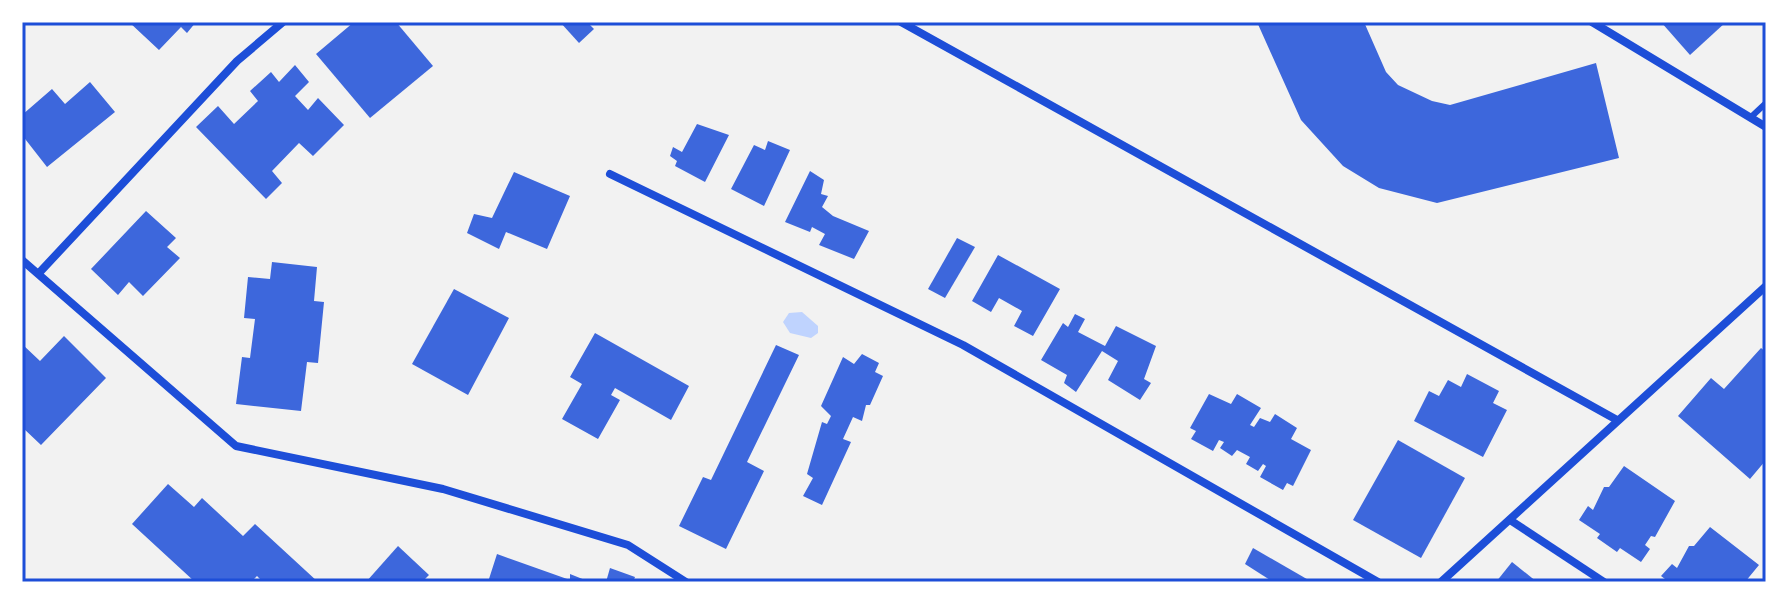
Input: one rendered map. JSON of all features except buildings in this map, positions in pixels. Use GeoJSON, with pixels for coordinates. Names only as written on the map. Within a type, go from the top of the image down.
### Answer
{"type":"FeatureCollection","features":[{"type":"Feature","properties":{"kind":"street"},"geometry":{"type":"LineString","coordinates":[[39,273],[237,61],[283,22]]}},
{"type":"Feature","properties":{"kind":"street"},"geometry":{"type":"LineString","coordinates":[[901,22],[1617,420]]}},
{"type":"Feature","properties":{"kind":"street"},"geometry":{"type":"LineString","coordinates":[[1592,22],[1766,127]]}},
{"type":"Feature","properties":{"kind":"street"},"geometry":{"type":"LineString","coordinates":[[610,174],[963,345],[1378,582]]}},
{"type":"Feature","properties":{"kind":"street"},"geometry":{"type":"LineString","coordinates":[[22,260],[236,446],[458,493],[628,545],[686,582]]}},
{"type":"Feature","properties":{"kind":"street"},"geometry":{"type":"LineString","coordinates":[[1441,582],[1766,286]]}},
{"type":"Feature","properties":{"kind":"street"},"geometry":{"type":"LineString","coordinates":[[1510,520],[1604,582]]}},
{"type":"Feature","properties":{"kind":"lane"},"geometry":{"type":"LineString","coordinates":[[1750,118],[1766,103]]}},
{"type":"Feature","properties":{"kind":"water"},"geometry":{"type":"Polygon","coordinates":[[[802,312],[818,326],[818,333],[811,338],[790,333],[783,322],[789,313],[802,312]]]}}]}
